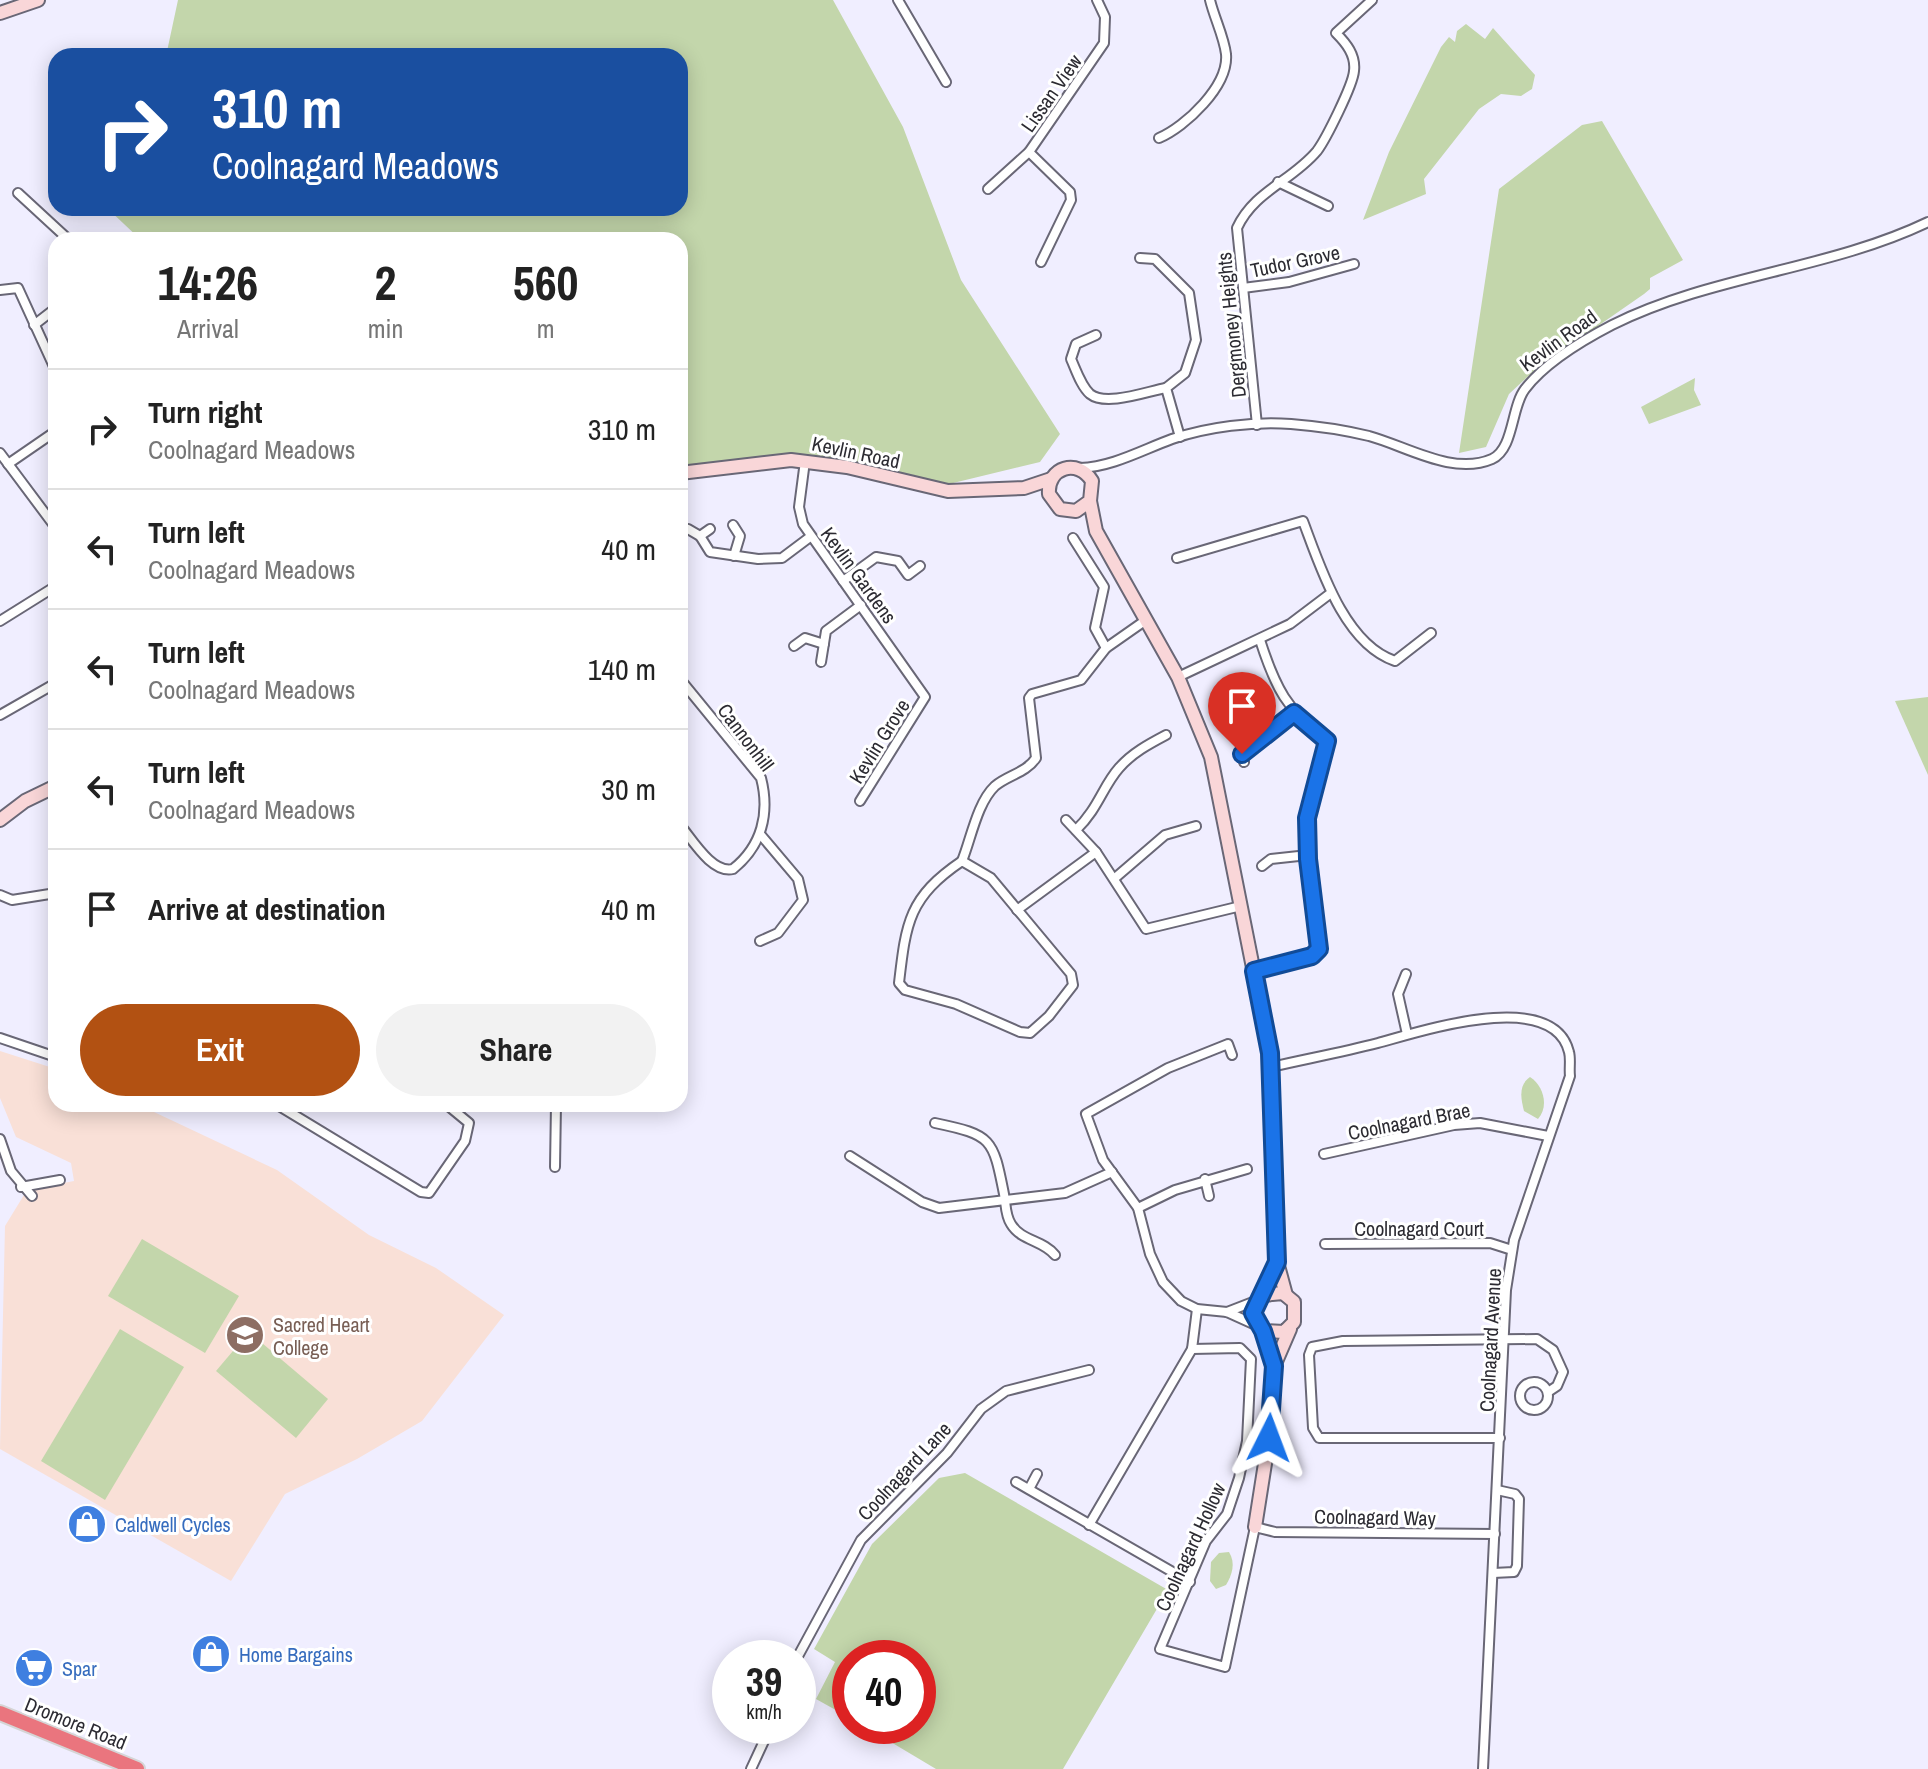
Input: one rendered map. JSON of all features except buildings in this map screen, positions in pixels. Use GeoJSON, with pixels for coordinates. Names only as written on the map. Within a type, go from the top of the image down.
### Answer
{"type":"FeatureCollection","features":[{"type":"Feature","properties":{"kind":"highway","name":"Dromore Road"},"geometry":{"type":"LineString","coordinates":[[0,1713],[137,1769]]}},
{"type":"Feature","properties":{"kind":"street"},"geometry":{"type":"LineString","coordinates":[[0,13],[38,0]]}},
{"type":"Feature","properties":{"kind":"street"},"geometry":{"type":"LineString","coordinates":[[898,0],[946,82]]}},
{"type":"Feature","properties":{"kind":"street","name":"Lissan View"},"geometry":{"type":"LineString","coordinates":[[988,189],[1029,152],[1104,43],[1105,17],[1097,0]]}},
{"type":"Feature","properties":{"kind":"street"},"geometry":{"type":"LineString","coordinates":[[1159,138],[1172,132],[1221,81],[1226,56],[1210,0]]}},
{"type":"Feature","properties":{"kind":"street","name":"Dergmoney Heights"},"geometry":{"type":"LineString","coordinates":[[1257,425],[1237,228],[1245,211],[1319,149],[1354,72],[1348,46],[1336,33],[1372,0]]}},
{"type":"Feature","properties":{"kind":"street"},"geometry":{"type":"LineString","coordinates":[[1029,152],[1070,192],[1071,200],[1041,262]]}},
{"type":"Feature","properties":{"kind":"street"},"geometry":{"type":"LineString","coordinates":[[1278,182],[1328,206]]}},
{"type":"Feature","properties":{"kind":"street"},"geometry":{"type":"LineString","coordinates":[[18,193],[60,232]]}},
{"type":"Feature","properties":{"kind":"street","name":"Kevlin Road"},"geometry":{"type":"LineString","coordinates":[[1079,468],[1108,464],[1180,437],[1257,425],[1335,429],[1461,462],[1493,459],[1504,445],[1523,390],[1562,358],[1613,325],[1676,298],[1887,240],[1928,222]]}},
{"type":"Feature","properties":{"kind":"street"},"geometry":{"type":"LineString","coordinates":[[1096,335],[1076,344],[1071,359],[1090,394],[1098,399],[1166,388],[1185,373],[1196,340],[1189,293],[1155,259],[1140,258]]}},
{"type":"Feature","properties":{"kind":"street","name":"Tudor Grove"},"geometry":{"type":"LineString","coordinates":[[1243,288],[1289,282],[1354,264]]}},
{"type":"Feature","properties":{"kind":"street"},"geometry":{"type":"LineString","coordinates":[[0,290],[18,288],[48,354]]}},
{"type":"Feature","properties":{"kind":"street"},"geometry":{"type":"LineString","coordinates":[[34,325],[48,314]]}},
{"type":"Feature","properties":{"kind":"street"},"geometry":{"type":"LineString","coordinates":[[1166,388],[1180,437]]}},
{"type":"Feature","properties":{"kind":"street"},"geometry":{"type":"LineString","coordinates":[[8,464],[48,436]]}},
{"type":"Feature","properties":{"kind":"street"},"geometry":{"type":"LineString","coordinates":[[0,453],[48,517]]}},
{"type":"Feature","properties":{"kind":"street","name":"Kevlin Road"},"geometry":{"type":"LineString","coordinates":[[688,472],[805,461],[948,491],[1024,488],[1051,479]]}},
{"type":"Feature","properties":{"kind":"street","name":"Kevlin Gardens"},"geometry":{"type":"LineString","coordinates":[[805,461],[799,507],[810,537],[925,697]]}},
{"type":"Feature","properties":{"kind":"street","name":"Kevlin Road"},"geometry":{"type":"LineString","coordinates":[[1092,481],[1108,464]]}},
{"type":"Feature","properties":{"kind":"street"},"geometry":{"type":"LineString","coordinates":[[1096,531],[1051,500],[1051,479],[1064,468],[1079,468],[1092,481],[1090,501],[1096,531],[1178,677],[1211,757],[1271,1067],[1277,1262],[1286,1295],[1296,1308],[1274,1366],[1269,1438],[1255,1527]]}},
{"type":"Feature","properties":{"kind":"street","name":"Kevlin Road"},"geometry":{"type":"LineString","coordinates":[[1024,488],[1051,500]]}},
{"type":"Feature","properties":{"kind":"street"},"geometry":{"type":"LineString","coordinates":[[1071,512],[1090,501]]}},
{"type":"Feature","properties":{"kind":"street"},"geometry":{"type":"LineString","coordinates":[[1177,558],[1303,521],[1340,612],[1382,657],[1395,661],[1431,633]]}},
{"type":"Feature","properties":{"kind":"street"},"geometry":{"type":"LineString","coordinates":[[733,525],[740,536],[734,556]]}},
{"type":"Feature","properties":{"kind":"street"},"geometry":{"type":"LineString","coordinates":[[688,529],[700,536],[710,552],[734,556],[782,558],[810,537]]}},
{"type":"Feature","properties":{"kind":"street"},"geometry":{"type":"LineString","coordinates":[[700,536],[710,529]]}},
{"type":"Feature","properties":{"kind":"street"},"geometry":{"type":"LineString","coordinates":[[1073,538],[1104,587],[1095,628],[1106,648]]}},
{"type":"Feature","properties":{"kind":"street"},"geometry":{"type":"LineString","coordinates":[[843,581],[876,557],[898,561],[908,575],[920,566]]}},
{"type":"Feature","properties":{"kind":"street"},"geometry":{"type":"LineString","coordinates":[[0,621],[48,591]]}},
{"type":"Feature","properties":{"kind":"street"},"geometry":{"type":"LineString","coordinates":[[1178,677],[1290,624],[1331,593]]}},
{"type":"Feature","properties":{"kind":"street"},"geometry":{"type":"LineString","coordinates":[[821,662],[826,631],[861,605]]}},
{"type":"Feature","properties":{"kind":"street"},"geometry":{"type":"LineString","coordinates":[[962,861],[991,878],[1071,974],[1073,985],[1049,1016],[1030,1033],[1020,1032],[956,1004],[905,990],[899,983],[903,949],[916,902],[934,880],[962,861],[985,799],[996,786],[1031,766],[1036,758],[1029,698],[1032,694],[1081,680],[1106,648],[1146,620]]}},
{"type":"Feature","properties":{"kind":"street"},"geometry":{"type":"LineString","coordinates":[[794,646],[805,638],[824,644]]}},
{"type":"Feature","properties":{"kind":"street"},"geometry":{"type":"LineString","coordinates":[[1254,971],[1312,956],[1319,949],[1307,818],[1327,741],[1294,713],[1273,678],[1260,640]]}},
{"type":"Feature","properties":{"kind":"street"},"geometry":{"type":"LineString","coordinates":[[0,715],[48,688]]}},
{"type":"Feature","properties":{"kind":"street","name":"Cannonhill"},"geometry":{"type":"LineString","coordinates":[[688,689],[761,778],[766,798],[758,843],[733,869],[722,869],[688,833]]}},
{"type":"Feature","properties":{"kind":"street","name":"Kevlin Grove"},"geometry":{"type":"LineString","coordinates":[[860,801],[925,697]]}},
{"type":"Feature","properties":{"kind":"street"},"geometry":{"type":"LineString","coordinates":[[1244,762],[1242,754],[1294,713]]}},
{"type":"Feature","properties":{"kind":"street"},"geometry":{"type":"LineString","coordinates":[[1076,830],[1102,799],[1116,770],[1130,757],[1166,735]]}},
{"type":"Feature","properties":{"kind":"street"},"geometry":{"type":"LineString","coordinates":[[0,820],[25,801],[48,790]]}},
{"type":"Feature","properties":{"kind":"street"},"geometry":{"type":"LineString","coordinates":[[1066,820],[1096,852],[1146,929],[1241,906]]}},
{"type":"Feature","properties":{"kind":"street"},"geometry":{"type":"LineString","coordinates":[[1115,878],[1165,835],[1196,826]]}},
{"type":"Feature","properties":{"kind":"street"},"geometry":{"type":"LineString","coordinates":[[760,834],[798,879],[803,900],[778,933],[760,941]]}},
{"type":"Feature","properties":{"kind":"street"},"geometry":{"type":"LineString","coordinates":[[1017,910],[1096,852]]}},
{"type":"Feature","properties":{"kind":"street"},"geometry":{"type":"LineString","coordinates":[[1262,866],[1271,859],[1308,855]]}},
{"type":"Feature","properties":{"kind":"street"},"geometry":{"type":"LineString","coordinates":[[0,895],[12,900],[48,894]]}},
{"type":"Feature","properties":{"kind":"street"},"geometry":{"type":"LineString","coordinates":[[1406,974],[1398,994],[1407,1034]]}},
{"type":"Feature","properties":{"kind":"street","name":"Coolnagard Avenue"},"geometry":{"type":"LineString","coordinates":[[1271,1067],[1407,1034],[1503,1016],[1542,1024],[1559,1035],[1569,1050],[1570,1076],[1512,1250],[1506,1290],[1483,1769]]}},
{"type":"Feature","properties":{"kind":"street"},"geometry":{"type":"LineString","coordinates":[[0,1038],[48,1054]]}},
{"type":"Feature","properties":{"kind":"street"},"geometry":{"type":"LineString","coordinates":[[1232,1055],[1228,1044],[1180,1063],[1116,1094],[1086,1114],[1103,1160],[1138,1208],[1150,1254],[1163,1282],[1181,1301],[1197,1309],[1227,1312],[1277,1334],[1290,1328]]}},
{"type":"Feature","properties":{"kind":"street"},"geometry":{"type":"LineString","coordinates":[[289,1112],[421,1192],[429,1193],[465,1141],[469,1123],[456,1112]]}},
{"type":"Feature","properties":{"kind":"street"},"geometry":{"type":"LineString","coordinates":[[555,1167],[556,1112]]}},
{"type":"Feature","properties":{"kind":"street"},"geometry":{"type":"LineString","coordinates":[[935,1123],[983,1137],[995,1148],[1008,1220],[1017,1234],[1048,1246],[1055,1255]]}},
{"type":"Feature","properties":{"kind":"street","name":"Coolnagard Brae"},"geometry":{"type":"LineString","coordinates":[[1324,1154],[1454,1125],[1480,1123],[1548,1136]]}},
{"type":"Feature","properties":{"kind":"street"},"geometry":{"type":"LineString","coordinates":[[0,1139],[11,1171],[21,1187],[32,1196]]}},
{"type":"Feature","properties":{"kind":"street"},"geometry":{"type":"LineString","coordinates":[[850,1156],[922,1202],[939,1208],[1065,1193],[1112,1172]]}},
{"type":"Feature","properties":{"kind":"street"},"geometry":{"type":"LineString","coordinates":[[1138,1208],[1205,1179],[1247,1169]]}},
{"type":"Feature","properties":{"kind":"street"},"geometry":{"type":"LineString","coordinates":[[1205,1179],[1209,1196]]}},
{"type":"Feature","properties":{"kind":"street"},"geometry":{"type":"LineString","coordinates":[[21,1187],[60,1180]]}},
{"type":"Feature","properties":{"kind":"street","name":"Coolnagard Court"},"geometry":{"type":"LineString","coordinates":[[1325,1244],[1490,1243],[1512,1250]]}},
{"type":"Feature","properties":{"kind":"street"},"geometry":{"type":"LineString","coordinates":[[1274,1366],[1253,1313],[1277,1262]]}},
{"type":"Feature","properties":{"kind":"street"},"geometry":{"type":"LineString","coordinates":[[1227,1312],[1276,1291],[1286,1295]]}},
{"type":"Feature","properties":{"kind":"street"},"geometry":{"type":"LineString","coordinates":[[1089,1525],[1192,1349],[1197,1309]]}},
{"type":"Feature","properties":{"kind":"street"},"geometry":{"type":"LineString","coordinates":[[1500,1438],[1319,1438],[1313,1428],[1309,1355],[1318,1343],[1343,1341],[1537,1339],[1553,1350],[1563,1372],[1557,1386],[1548,1392]]}},
{"type":"Feature","properties":{"kind":"street","name":"Coolnagard Hollow"},"geometry":{"type":"LineString","coordinates":[[1192,1349],[1240,1348],[1251,1359],[1247,1441],[1227,1514],[1206,1541],[1160,1649],[1225,1667],[1255,1527]]}},
{"type":"Feature","properties":{"kind":"street","name":"Coolnagard Lane"},"geometry":{"type":"LineString","coordinates":[[807,1640],[861,1540],[947,1453],[981,1409],[1006,1391],[1089,1370]]}},
{"type":"Feature","properties":{"kind":"street"},"geometry":{"type":"LineString","coordinates":[[1029,1489],[1037,1474]]}},
{"type":"Feature","properties":{"kind":"street"},"geometry":{"type":"LineString","coordinates":[[1016,1482],[1190,1582]]}},
{"type":"Feature","properties":{"kind":"street"},"geometry":{"type":"LineString","coordinates":[[1493,1573],[1514,1572],[1518,1553],[1519,1499],[1515,1494],[1497,1490]]}},
{"type":"Feature","properties":{"kind":"street","name":"Coolnagard Way"},"geometry":{"type":"LineString","coordinates":[[1255,1527],[1275,1532],[1495,1534]]}},
{"type":"Feature","properties":{"kind":"street"},"geometry":{"type":"LineString","coordinates":[[751,1769],[763,1744]]}},
{"type":"Feature","properties":{"kind":"shaded area","name":"Sacred Heart College"},"geometry":{"type":"Polygon","coordinates":[[[0,1051],[48,1066],[48,1112],[154,1112],[277,1170],[369,1235],[436,1268],[504,1315],[422,1421],[357,1459],[285,1494],[231,1581],[0,1449],[5,1226],[27,1190],[74,1181],[71,1163],[16,1137],[0,1098],[0,1051]]]}},
{"type":"Feature","properties":{"kind":"green space"},"geometry":{"type":"Polygon","coordinates":[[[178,0],[833,0],[903,127],[961,280],[1060,434],[1040,462],[949,484],[797,455],[688,468],[688,232],[132,232],[116,216],[688,216],[688,48],[168,48],[178,0]]]}},
{"type":"Feature","properties":{"kind":"green space"},"geometry":{"type":"Polygon","coordinates":[[[1466,24],[1485,39],[1493,28],[1535,75],[1532,89],[1521,96],[1501,94],[1479,109],[1424,179],[1426,194],[1363,220],[1389,152],[1441,47],[1449,37],[1455,42],[1457,31],[1466,24]]]}},
{"type":"Feature","properties":{"kind":"green space"},"geometry":{"type":"Polygon","coordinates":[[[1602,121],[1683,260],[1650,278],[1650,289],[1644,294],[1536,369],[1509,394],[1486,447],[1459,453],[1499,189],[1582,125],[1602,121]]]}},
{"type":"Feature","properties":{"kind":"green space"},"geometry":{"type":"Polygon","coordinates":[[[1695,378],[1694,390],[1701,405],[1649,424],[1641,407],[1695,378]]]}},
{"type":"Feature","properties":{"kind":"green space"},"geometry":{"type":"Polygon","coordinates":[[[1928,697],[1928,775],[1895,701],[1928,697]]]}},
{"type":"Feature","properties":{"kind":"green space"},"geometry":{"type":"Polygon","coordinates":[[[1530,1077],[1539,1086],[1543,1097],[1543,1109],[1538,1119],[1524,1111],[1522,1102],[1522,1088],[1530,1077]]]}},
{"type":"Feature","properties":{"kind":"green space"},"geometry":{"type":"Polygon","coordinates":[[[142,1239],[239,1296],[205,1353],[108,1296],[142,1239]]]}},
{"type":"Feature","properties":{"kind":"green space"},"geometry":{"type":"Polygon","coordinates":[[[120,1329],[184,1367],[105,1500],[41,1461],[120,1329]]]}},
{"type":"Feature","properties":{"kind":"green space"},"geometry":{"type":"Polygon","coordinates":[[[249,1332],[328,1399],[296,1438],[216,1371],[249,1332]]]}},
{"type":"Feature","properties":{"kind":"green space"},"geometry":{"type":"Polygon","coordinates":[[[965,1473],[1168,1590],[1063,1769],[936,1769],[894,1744],[936,1744],[936,1640],[832,1640],[832,1660],[816,1650],[872,1544],[939,1478],[965,1473]]]}},
{"type":"Feature","properties":{"kind":"green space"},"geometry":{"type":"Polygon","coordinates":[[[1229,1552],[1233,1565],[1231,1573],[1226,1585],[1216,1589],[1210,1581],[1211,1562],[1219,1553],[1229,1552]]]}},
{"type":"Feature","properties":{"kind":"green space"},"geometry":{"type":"Polygon","coordinates":[[[832,1668],[832,1708],[816,1699],[832,1668]]]}},
{"type":"Feature","properties":{"kind":"place","name":"Sacred Heart College"},"geometry":{"type":"Point","coordinates":[245,1335]}},
{"type":"Feature","properties":{"kind":"place","name":"Caldwell Cycles"},"geometry":{"type":"Point","coordinates":[87,1524]}},
{"type":"Feature","properties":{"kind":"place","name":"Home Bargains"},"geometry":{"type":"Point","coordinates":[211,1654]}},
{"type":"Feature","properties":{"kind":"place","name":"Spar"},"geometry":{"type":"Point","coordinates":[34,1668]}},
{"type":"Feature","properties":{"kind":"route"},"geometry":{"type":"LineString","coordinates":[[1242,754],[1294,713],[1327,741],[1307,818],[1308,859],[1319,949],[1312,956],[1254,971],[1270,1053],[1276,1142],[1277,1262],[1253,1313],[1254,1320],[1263,1331],[1274,1366],[1269,1438]]}}]}
